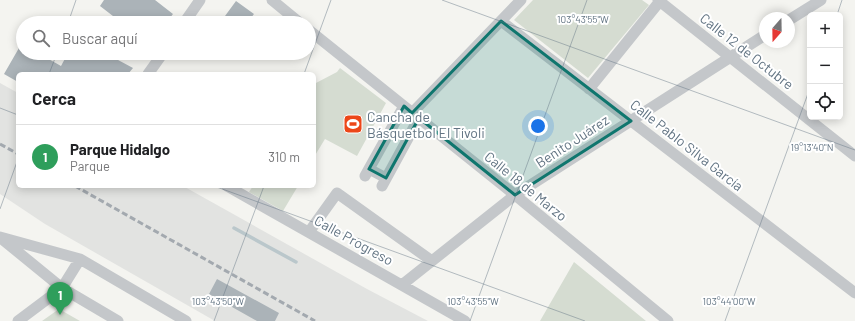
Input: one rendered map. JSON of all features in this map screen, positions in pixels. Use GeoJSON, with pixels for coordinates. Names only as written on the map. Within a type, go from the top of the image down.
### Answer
{"type":"FeatureCollection","features":[{"type":"Feature","properties":{"kind":"street"},"geometry":{"type":"LineString","coordinates":[[189,16],[200,0]]}},
{"type":"Feature","properties":{"kind":"street"},"geometry":{"type":"LineString","coordinates":[[272,0],[291,16]]}},
{"type":"Feature","properties":{"kind":"street"},"geometry":{"type":"LineString","coordinates":[[412,112],[384,182],[367,172],[412,112],[521,0]]}},
{"type":"Feature","properties":{"kind":"street"},"geometry":{"type":"LineString","coordinates":[[795,16],[821,0]]}},
{"type":"Feature","properties":{"kind":"street"},"geometry":{"type":"LineString","coordinates":[[589,89],[659,1]]}},
{"type":"Feature","properties":{"kind":"street","name":"Calle 12 de Octubre"},"geometry":{"type":"LineString","coordinates":[[659,1],[855,156]]}},
{"type":"Feature","properties":{"kind":"street","name":"Calle Pablo Silva García"},"geometry":{"type":"LineString","coordinates":[[501,21],[855,293]]}},
{"type":"Feature","properties":{"kind":"street","name":"Calle 18 de Marzo"},"geometry":{"type":"LineString","coordinates":[[316,36],[515,195],[668,321]]}},
{"type":"Feature","properties":{"kind":"street","name":"Benito Juárez"},"geometry":{"type":"LineString","coordinates":[[403,284],[515,195],[759,39]]}},
{"type":"Feature","properties":{"kind":"street"},"geometry":{"type":"LineString","coordinates":[[149,72],[157,60]]}},
{"type":"Feature","properties":{"kind":"street","name":"Calle Progreso"},"geometry":{"type":"LineString","coordinates":[[231,188],[403,284],[465,321]]}},
{"type":"Feature","properties":{"kind":"street"},"geometry":{"type":"LineString","coordinates":[[309,232],[337,193],[432,261]]}},
{"type":"Feature","properties":{"kind":"street"},"geometry":{"type":"LineString","coordinates":[[0,237],[80,259],[183,320]]}},
{"type":"Feature","properties":{"kind":"street"},"geometry":{"type":"LineString","coordinates":[[0,237],[62,288],[118,321]]}},
{"type":"Feature","properties":{"kind":"street"},"geometry":{"type":"LineString","coordinates":[[18,321],[62,288],[80,259]]}},
{"type":"Feature","properties":{"kind":"highlighted area"},"geometry":{"type":"Polygon","coordinates":[[[501,21],[631,121],[515,195],[419,118],[386,178],[369,169],[404,106],[412,113],[501,21]]]}},
{"type":"Feature","properties":{"kind":"shaded area"},"geometry":{"type":"Polygon","coordinates":[[[533,0],[642,0],[649,5],[588,78],[514,20],[533,0]]]}},
{"type":"Feature","properties":{"kind":"shaded area"},"geometry":{"type":"Polygon","coordinates":[[[340,68],[386,103],[357,156],[325,139],[316,154],[316,83],[337,72],[340,68]]]}},
{"type":"Feature","properties":{"kind":"shaded area"},"geometry":{"type":"Polygon","coordinates":[[[0,83],[16,92],[16,188],[187,188],[367,289],[428,321],[215,321],[45,224],[0,194],[0,83]]]}},
{"type":"Feature","properties":{"kind":"shaded area"},"geometry":{"type":"Polygon","coordinates":[[[252,188],[297,188],[283,211],[249,192],[252,188]]]}},
{"type":"Feature","properties":{"kind":"shaded area"},"geometry":{"type":"Polygon","coordinates":[[[574,262],[646,321],[540,321],[574,262]]]}},
{"type":"Feature","properties":{"kind":"shaded area"},"geometry":{"type":"Polygon","coordinates":[[[59,309],[80,321],[42,321],[59,309]]]}},
{"type":"Feature","properties":{"kind":"building"},"geometry":{"type":"Polygon","coordinates":[[[104,0],[155,0],[173,14],[171,16],[113,16],[100,6],[104,0]]]}},
{"type":"Feature","properties":{"kind":"building"},"geometry":{"type":"Polygon","coordinates":[[[236,1],[254,14],[252,16],[225,16],[236,1]]]}},
{"type":"Feature","properties":{"kind":"building"},"geometry":{"type":"Polygon","coordinates":[[[16,53],[16,60],[50,60],[61,66],[64,60],[118,60],[133,68],[130,72],[16,72],[16,81],[4,74],[16,53]]]}},
{"type":"Feature","properties":{"kind":"building"},"geometry":{"type":"Polygon","coordinates":[[[217,279],[279,313],[275,321],[257,321],[209,294],[217,279]]]}},
{"type":"Feature","properties":{"kind":"waterway"},"geometry":{"type":"LineString","coordinates":[[234,228],[296,262]]}},
{"type":"Feature","properties":{"kind":"railway"},"geometry":{"type":"LineString","coordinates":[[0,144],[16,153]]}},
{"type":"Feature","properties":{"kind":"railway"},"geometry":{"type":"LineString","coordinates":[[79,188],[315,321]]}},
{"type":"Feature","properties":{"kind":"place","name":"Cancha de Básquetbol El Tívoli"},"geometry":{"type":"Point","coordinates":[353,124]}},
{"type":"Feature","properties":{"kind":"place","name":"Parque Hidalgo"},"geometry":{"type":"Point","coordinates":[60,315]}}]}
